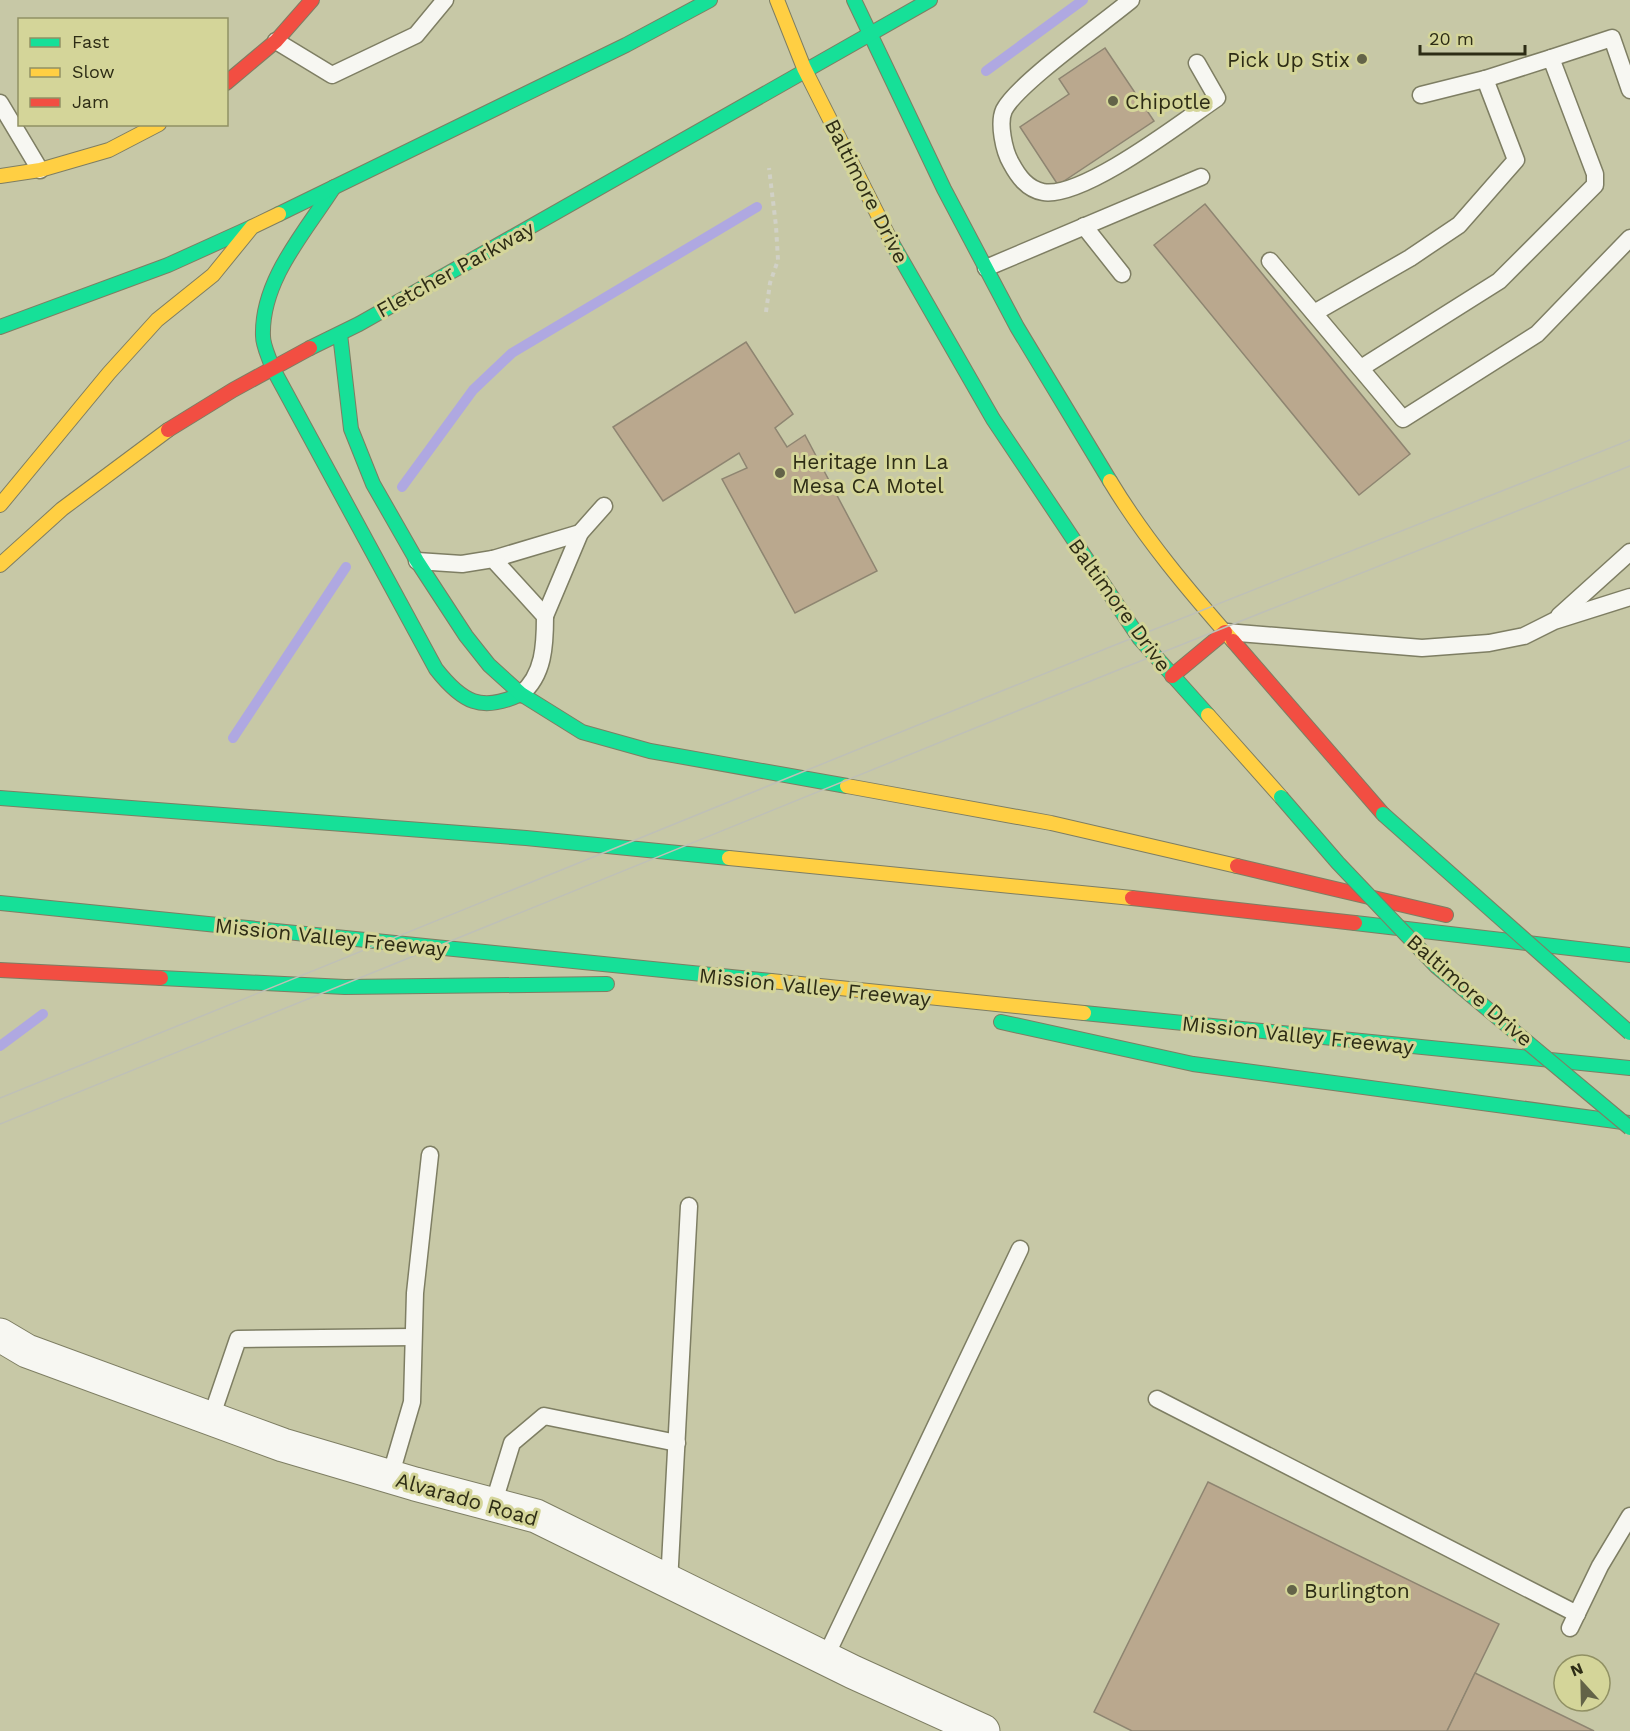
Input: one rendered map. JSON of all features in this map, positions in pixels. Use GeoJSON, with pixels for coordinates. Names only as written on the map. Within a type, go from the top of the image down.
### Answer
{"type":"FeatureCollection","features":[{"type":"Feature","properties":{"kind":"main road"},"geometry":{"type":"LineString","coordinates":[[228,81],[276,41],[312,0]]}},
{"type":"Feature","properties":{"kind":"main road"},"geometry":{"type":"LineString","coordinates":[[0,327],[168,265],[252,227],[626,45],[710,0]]}},
{"type":"Feature","properties":{"kind":"main road","name":"Baltimore Drive"},"geometry":{"type":"LineString","coordinates":[[777,0],[804,68],[883,227],[993,418],[1140,639],[1338,863],[1436,966],[1630,1126]]}},
{"type":"Feature","properties":{"kind":"main road"},"geometry":{"type":"LineString","coordinates":[[854,0],[868,34],[1017,327],[1125,506],[1187,589],[1383,814],[1630,1033]]}},
{"type":"Feature","properties":{"kind":"main road","name":"Fletcher Parkway"},"geometry":{"type":"LineString","coordinates":[[0,565],[51,519],[118,465],[193,414],[272,367],[340,334],[706,128],[804,68],[930,0]]}},
{"type":"Feature","properties":{"kind":"main road"},"geometry":{"type":"LineString","coordinates":[[0,176],[40,170],[109,150],[155,126]]}},
{"type":"Feature","properties":{"kind":"main road"},"geometry":{"type":"LineString","coordinates":[[334,187],[268,294],[263,338],[272,367],[436,669],[448,686],[480,705],[503,704],[521,694]]}},
{"type":"Feature","properties":{"kind":"main road"},"geometry":{"type":"LineString","coordinates":[[0,506],[109,373],[157,320],[213,275],[252,227]]}},
{"type":"Feature","properties":{"kind":"main road"},"geometry":{"type":"LineString","coordinates":[[340,334],[346,404],[351,429],[373,484],[417,561],[466,636],[489,665],[521,694],[582,732],[617,744],[1052,823],[1602,952]]}},
{"type":"Feature","properties":{"kind":"main road"},"geometry":{"type":"LineString","coordinates":[[1172,676],[1225,632]]}},
{"type":"Feature","properties":{"kind":"main road"},"geometry":{"type":"LineString","coordinates":[[0,798],[526,838],[1067,890],[1630,955]]}},
{"type":"Feature","properties":{"kind":"main road","name":"Mission Valley Freeway"},"geometry":{"type":"LineString","coordinates":[[0,903],[1630,1068]]}},
{"type":"Feature","properties":{"kind":"main road"},"geometry":{"type":"LineString","coordinates":[[0,976],[7,970],[345,987],[621,983]]}},
{"type":"Feature","properties":{"kind":"main road"},"geometry":{"type":"LineString","coordinates":[[645,983],[765,982]]}},
{"type":"Feature","properties":{"kind":"main road"},"geometry":{"type":"LineString","coordinates":[[892,994],[1052,1035],[1192,1064],[1630,1126]]}},
{"type":"Feature","properties":{"kind":"street","name":"Alvarado Road"},"geometry":{"type":"LineString","coordinates":[[0,1335],[27,1351],[283,1445],[390,1477],[536,1516],[669,1583],[983,1731]]}},
{"type":"Feature","properties":{"kind":"lane"},"geometry":{"type":"LineString","coordinates":[[276,41],[332,75],[416,35],[444,0]]}},
{"type":"Feature","properties":{"kind":"lane"},"geometry":{"type":"LineString","coordinates":[[1131,0],[1021,89],[1004,111],[1002,134],[1009,160],[1023,182],[1043,192],[1066,190],[1113,168],[1217,98],[1197,63]]}},
{"type":"Feature","properties":{"kind":"lane"},"geometry":{"type":"LineString","coordinates":[[1421,95],[1485,79],[1612,38],[1630,90]]}},
{"type":"Feature","properties":{"kind":"lane"},"geometry":{"type":"LineString","coordinates":[[1361,368],[1499,281],[1595,185],[1595,174],[1551,58]]}},
{"type":"Feature","properties":{"kind":"lane"},"geometry":{"type":"LineString","coordinates":[[1314,313],[1410,258],[1459,225],[1516,160],[1485,79]]}},
{"type":"Feature","properties":{"kind":"lane"},"geometry":{"type":"LineString","coordinates":[[0,103],[40,170]]}},
{"type":"Feature","properties":{"kind":"lane"},"geometry":{"type":"LineString","coordinates":[[986,268],[1201,177]]}},
{"type":"Feature","properties":{"kind":"lane"},"geometry":{"type":"LineString","coordinates":[[1084,226],[1122,274]]}},
{"type":"Feature","properties":{"kind":"lane"},"geometry":{"type":"LineString","coordinates":[[1270,261],[1403,419],[1537,334],[1630,238]]}},
{"type":"Feature","properties":{"kind":"lane"},"geometry":{"type":"LineString","coordinates":[[521,694],[533,684],[541,667],[545,616],[580,533],[604,507]]}},
{"type":"Feature","properties":{"kind":"lane"},"geometry":{"type":"LineString","coordinates":[[417,561],[462,564],[493,559],[580,533]]}},
{"type":"Feature","properties":{"kind":"lane"},"geometry":{"type":"LineString","coordinates":[[1554,621],[1630,552]]}},
{"type":"Feature","properties":{"kind":"lane"},"geometry":{"type":"LineString","coordinates":[[493,559],[545,616]]}},
{"type":"Feature","properties":{"kind":"lane"},"geometry":{"type":"LineString","coordinates":[[1225,632],[1422,648],[1489,643],[1524,636],[1554,621],[1630,597]]}},
{"type":"Feature","properties":{"kind":"lane"},"geometry":{"type":"LineString","coordinates":[[390,1477],[412,1402],[415,1293],[430,1155]]}},
{"type":"Feature","properties":{"kind":"lane"},"geometry":{"type":"LineString","coordinates":[[669,1583],[689,1206]]}},
{"type":"Feature","properties":{"kind":"lane"},"geometry":{"type":"LineString","coordinates":[[825,1658],[1020,1249]]}},
{"type":"Feature","properties":{"kind":"lane"},"geometry":{"type":"LineString","coordinates":[[211,1418],[238,1339],[413,1337]]}},
{"type":"Feature","properties":{"kind":"lane"},"geometry":{"type":"LineString","coordinates":[[1157,1399],[1574,1621],[1600,1566],[1630,1516]]}},
{"type":"Feature","properties":{"kind":"lane"},"geometry":{"type":"LineString","coordinates":[[493,1505],[512,1443],[544,1416],[677,1443]]}},
{"type":"Feature","properties":{"kind":"path"},"geometry":{"type":"LineString","coordinates":[[766,312],[770,283],[778,260],[777,226],[769,168]]}},
{"type":"Feature","properties":{"kind":"building"},"geometry":{"type":"Polygon","coordinates":[[[1105,48],[1154,121],[1058,185],[1020,127],[1069,94],[1059,79],[1105,48]]]}},
{"type":"Feature","properties":{"kind":"building"},"geometry":{"type":"Polygon","coordinates":[[[1205,204],[1410,454],[1359,495],[1154,245],[1205,204]]]}},
{"type":"Feature","properties":{"kind":"building","name":"Heritage Inn La Mesa CA Motel"},"geometry":{"type":"Polygon","coordinates":[[[746,342],[793,414],[775,428],[787,447],[805,435],[877,571],[795,613],[722,479],[747,468],[739,453],[663,501],[613,427],[746,342]]]}},
{"type":"Feature","properties":{"kind":"building","name":"Burlington"},"geometry":{"type":"Polygon","coordinates":[[[1208,1482],[1499,1624],[1447,1731],[1132,1731],[1094,1712],[1208,1482]]]}},
{"type":"Feature","properties":{"kind":"building"},"geometry":{"type":"Polygon","coordinates":[[[1475,1673],[1552,1711],[1552,1713],[1557,1713],[1594,1731],[1447,1731],[1475,1673]]]}},
{"type":"Feature","properties":{"kind":"waterway"},"geometry":{"type":"LineString","coordinates":[[986,71],[1083,0]]}},
{"type":"Feature","properties":{"kind":"waterway"},"geometry":{"type":"LineString","coordinates":[[402,487],[473,390],[512,353],[757,207]]}},
{"type":"Feature","properties":{"kind":"waterway"},"geometry":{"type":"LineString","coordinates":[[233,738],[346,567]]}},
{"type":"Feature","properties":{"kind":"waterway"},"geometry":{"type":"LineString","coordinates":[[0,1046],[43,1014]]}},
{"type":"Feature","properties":{"kind":"tram line"},"geometry":{"type":"LineString","coordinates":[[0,1098],[1110,647],[1630,440]]}},
{"type":"Feature","properties":{"kind":"tram line"},"geometry":{"type":"LineString","coordinates":[[0,1124],[1118,670],[1630,466]]}},
{"type":"Feature","properties":{"kind":"traffic: fast"},"geometry":{"type":"LineString","coordinates":[[279,214],[626,45],[710,0]]}},
{"type":"Feature","properties":{"kind":"traffic: fast"},"geometry":{"type":"LineString","coordinates":[[854,0],[944,189],[1017,327],[1110,481]]}},
{"type":"Feature","properties":{"kind":"traffic: fast"},"geometry":{"type":"LineString","coordinates":[[310,348],[359,324],[930,0]]}},
{"type":"Feature","properties":{"kind":"traffic: fast"},"geometry":{"type":"LineString","coordinates":[[334,187],[287,257],[269,295],[264,315],[263,336],[272,367],[436,669],[455,690],[473,701],[494,703],[521,694]]}},
{"type":"Feature","properties":{"kind":"traffic: fast"},"geometry":{"type":"LineString","coordinates":[[0,327],[168,265],[252,227]]}},
{"type":"Feature","properties":{"kind":"traffic: fast"},"geometry":{"type":"LineString","coordinates":[[892,243],[993,419],[1140,639],[1208,715]]}},
{"type":"Feature","properties":{"kind":"traffic: fast"},"geometry":{"type":"LineString","coordinates":[[340,334],[351,429],[373,484],[417,561],[466,636],[489,665],[521,694],[582,732],[650,751],[847,786]]}},
{"type":"Feature","properties":{"kind":"traffic: fast"},"geometry":{"type":"LineString","coordinates":[[1281,797],[1338,863],[1436,966],[1630,1128]]}},
{"type":"Feature","properties":{"kind":"traffic: fast"},"geometry":{"type":"LineString","coordinates":[[0,798],[526,838],[729,858]]}},
{"type":"Feature","properties":{"kind":"traffic: fast"},"geometry":{"type":"LineString","coordinates":[[1383,814],[1630,1033]]}},
{"type":"Feature","properties":{"kind":"traffic: fast"},"geometry":{"type":"LineString","coordinates":[[0,903],[771,981]]}},
{"type":"Feature","properties":{"kind":"traffic: fast"},"geometry":{"type":"LineString","coordinates":[[1355,923],[1630,955]]}},
{"type":"Feature","properties":{"kind":"traffic: fast"},"geometry":{"type":"LineString","coordinates":[[161,978],[345,987],[607,984]]}},
{"type":"Feature","properties":{"kind":"traffic: fast"},"geometry":{"type":"LineString","coordinates":[[1084,1013],[1630,1068]]}},
{"type":"Feature","properties":{"kind":"traffic: fast"},"geometry":{"type":"LineString","coordinates":[[1001,1022],[1193,1064],[1630,1123]]}},
{"type":"Feature","properties":{"kind":"traffic: slow"},"geometry":{"type":"LineString","coordinates":[[777,0],[804,68],[892,243]]}},
{"type":"Feature","properties":{"kind":"traffic: slow"},"geometry":{"type":"LineString","coordinates":[[0,176],[40,170],[109,150],[155,126]]}},
{"type":"Feature","properties":{"kind":"traffic: slow"},"geometry":{"type":"LineString","coordinates":[[0,505],[109,373],[157,320],[213,275],[252,227],[279,214]]}},
{"type":"Feature","properties":{"kind":"traffic: slow"},"geometry":{"type":"LineString","coordinates":[[0,565],[62,509],[168,430]]}},
{"type":"Feature","properties":{"kind":"traffic: slow"},"geometry":{"type":"LineString","coordinates":[[1110,481],[1168,564],[1233,641]]}},
{"type":"Feature","properties":{"kind":"traffic: slow"},"geometry":{"type":"LineString","coordinates":[[1208,715],[1281,797]]}},
{"type":"Feature","properties":{"kind":"traffic: slow"},"geometry":{"type":"LineString","coordinates":[[847,786],[1051,823],[1237,866]]}},
{"type":"Feature","properties":{"kind":"traffic: slow"},"geometry":{"type":"LineString","coordinates":[[729,858],[1132,898]]}},
{"type":"Feature","properties":{"kind":"traffic: slow"},"geometry":{"type":"LineString","coordinates":[[771,981],[1084,1013]]}},
{"type":"Feature","properties":{"kind":"traffic: jam"},"geometry":{"type":"LineString","coordinates":[[228,81],[276,41],[312,0]]}},
{"type":"Feature","properties":{"kind":"traffic: jam"},"geometry":{"type":"LineString","coordinates":[[168,430],[233,390],[310,348]]}},
{"type":"Feature","properties":{"kind":"traffic: jam"},"geometry":{"type":"LineString","coordinates":[[1172,676],[1225,632]]}},
{"type":"Feature","properties":{"kind":"traffic: jam"},"geometry":{"type":"LineString","coordinates":[[1233,641],[1383,814]]}},
{"type":"Feature","properties":{"kind":"traffic: jam"},"geometry":{"type":"LineString","coordinates":[[1237,866],[1446,915]]}},
{"type":"Feature","properties":{"kind":"traffic: jam"},"geometry":{"type":"LineString","coordinates":[[1132,898],[1355,923]]}},
{"type":"Feature","properties":{"kind":"traffic: jam"},"geometry":{"type":"LineString","coordinates":[[0,970],[161,978]]}},
{"type":"Feature","properties":{"kind":"place","name":"Pick Up Stix"},"geometry":{"type":"Point","coordinates":[1362,59]}},
{"type":"Feature","properties":{"kind":"place","name":"Chipotle"},"geometry":{"type":"Point","coordinates":[1113,101]}},
{"type":"Feature","properties":{"kind":"place","name":"Heritage Inn La Mesa CA Motel"},"geometry":{"type":"Point","coordinates":[780,473]}},
{"type":"Feature","properties":{"kind":"place","name":"Burlington"},"geometry":{"type":"Point","coordinates":[1292,1590]}}]}
